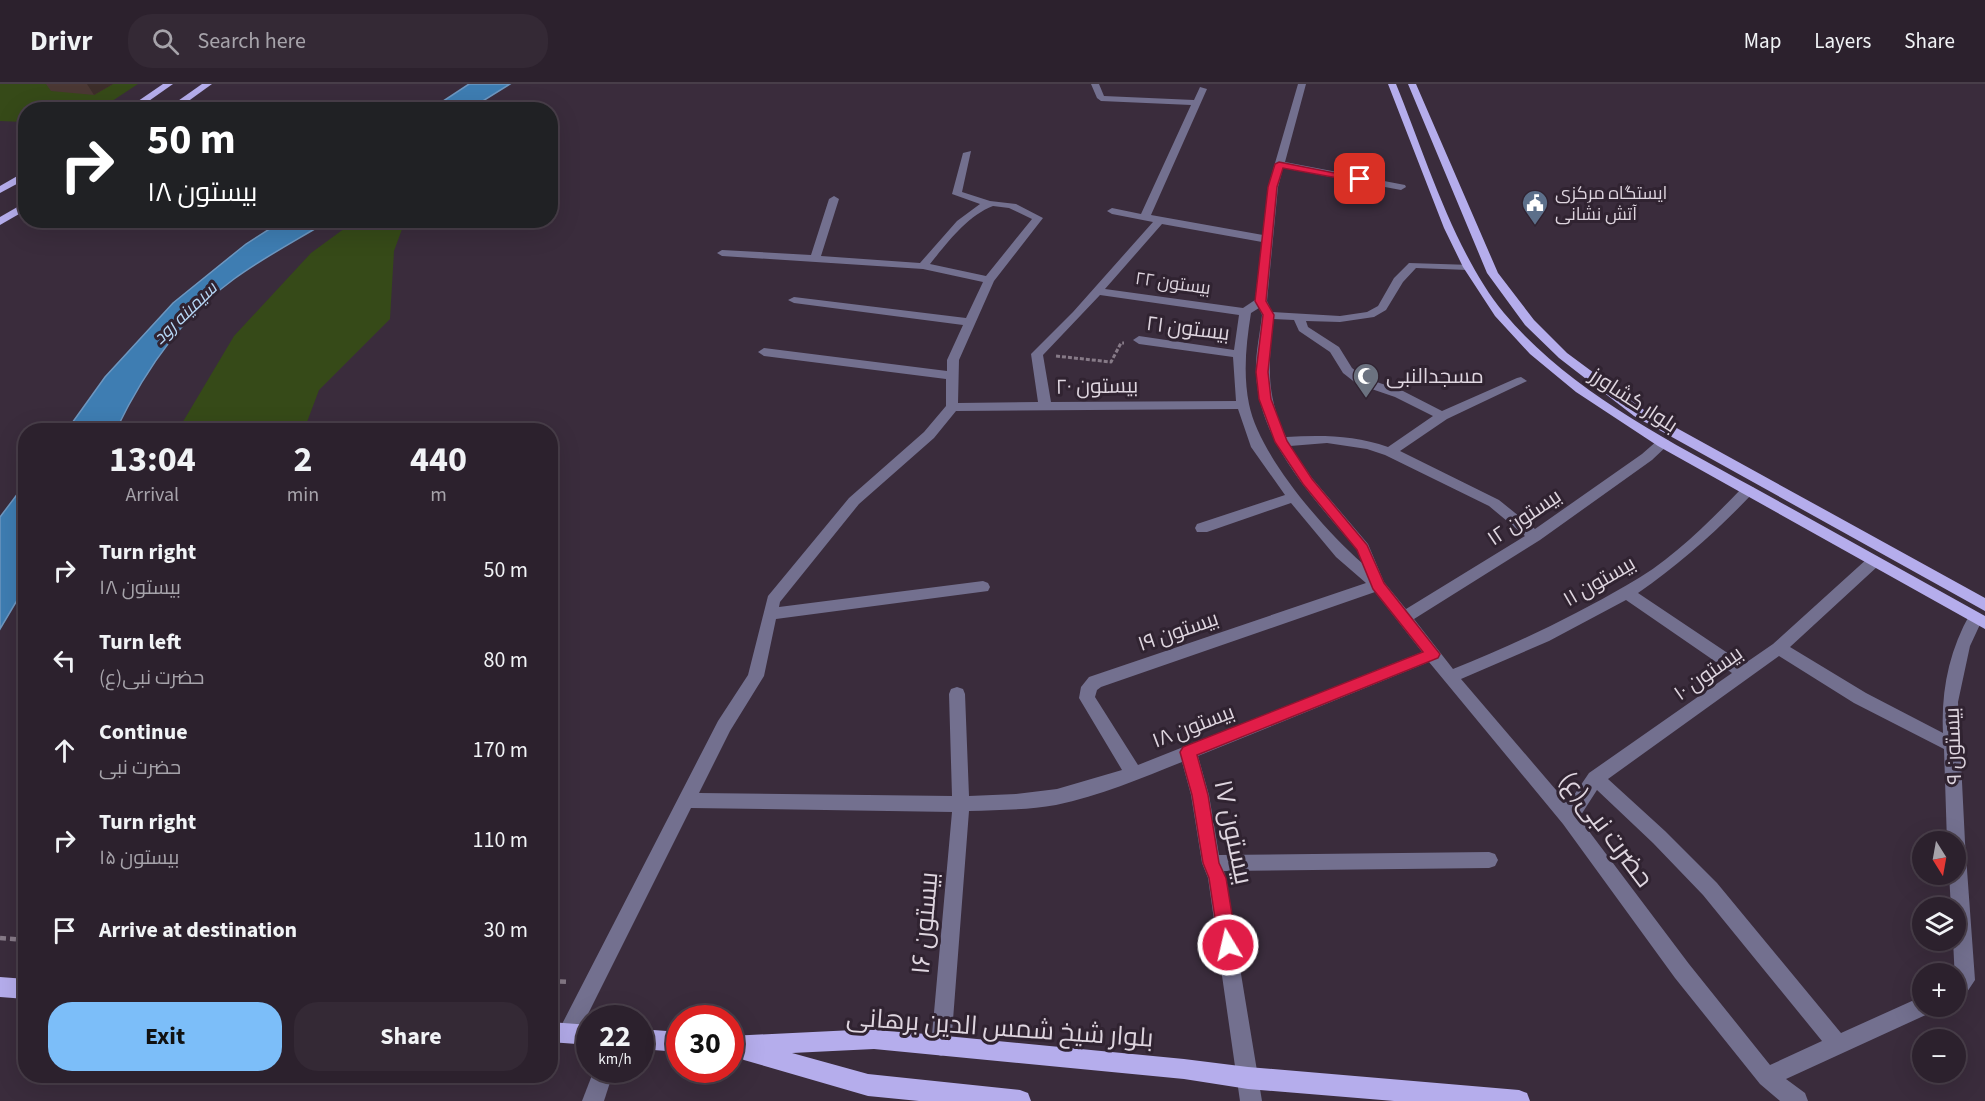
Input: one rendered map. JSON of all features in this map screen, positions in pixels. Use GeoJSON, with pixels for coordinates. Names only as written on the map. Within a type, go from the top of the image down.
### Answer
{"type":"FeatureCollection","features":[{"type":"Feature","properties":{"kind":"main road"},"geometry":{"type":"LineString","coordinates":[[142,102],[170,84]]}},
{"type":"Feature","properties":{"kind":"main road"},"geometry":{"type":"LineString","coordinates":[[181,102],[208,84]]}},
{"type":"Feature","properties":{"kind":"main road","name":"بلوار کشاورز"},"geometry":{"type":"LineString","coordinates":[[1392,84],[1449,228],[1468,267],[1499,314],[1534,351],[1580,389],[1663,443],[1873,562],[1982,616]]}},
{"type":"Feature","properties":{"kind":"main road","name":"بلوار کشاورز"},"geometry":{"type":"LineString","coordinates":[[1412,84],[1473,229],[1498,282],[1555,351],[1595,383],[1639,413],[1982,616]]}},
{"type":"Feature","properties":{"kind":"main road"},"geometry":{"type":"LineString","coordinates":[[0,190],[18,179]]}},
{"type":"Feature","properties":{"kind":"main road"},"geometry":{"type":"LineString","coordinates":[[0,222],[18,210]]}},
{"type":"Feature","properties":{"kind":"main road"},"geometry":{"type":"LineString","coordinates":[[1449,228],[1473,229]]}},
{"type":"Feature","properties":{"kind":"main road"},"geometry":{"type":"LineString","coordinates":[[0,987],[18,988]]}},
{"type":"Feature","properties":{"kind":"main road"},"geometry":{"type":"LineString","coordinates":[[559,1032],[576,1034]]}},
{"type":"Feature","properties":{"kind":"main road","name":"بلوار شیخ شمس الدین برهانی"},"geometry":{"type":"LineString","coordinates":[[744,1045],[874,1039],[1172,1068],[1248,1078],[1519,1101]]}},
{"type":"Feature","properties":{"kind":"main road","name":"بلوار شیخ شمس الدین برهانی"},"geometry":{"type":"LineString","coordinates":[[744,1050],[868,1085],[957,1098],[1020,1101]]}},
{"type":"Feature","properties":{"kind":"street"},"geometry":{"type":"LineString","coordinates":[[1095,84],[1101,98],[1197,103]]}},
{"type":"Feature","properties":{"kind":"street"},"geometry":{"type":"LineString","coordinates":[[1302,84],[1273,187],[1261,301],[1268,315],[1340,319],[1370,315],[1382,308],[1398,279],[1413,265],[1468,267]]}},
{"type":"Feature","properties":{"kind":"street"},"geometry":{"type":"LineString","coordinates":[[1145,217],[1203,90]]}},
{"type":"Feature","properties":{"kind":"street"},"geometry":{"type":"LineString","coordinates":[[559,1032],[687,800],[724,726],[756,676],[773,600],[854,501],[929,435],[952,407],[953,360],[989,280],[1038,218],[1006,204],[987,203],[957,194],[968,153]]}},
{"type":"Feature","properties":{"kind":"street"},"geometry":{"type":"LineString","coordinates":[[1279,164],[1401,187]]}},
{"type":"Feature","properties":{"kind":"street"},"geometry":{"type":"LineString","coordinates":[[815,259],[834,199]]}},
{"type":"Feature","properties":{"kind":"street"},"geometry":{"type":"LineString","coordinates":[[923,266],[940,246],[987,203]]}},
{"type":"Feature","properties":{"kind":"street"},"geometry":{"type":"LineString","coordinates":[[12,213],[18,212]]}},
{"type":"Feature","properties":{"kind":"street"},"geometry":{"type":"LineString","coordinates":[[1112,212],[1266,239]]}},
{"type":"Feature","properties":{"kind":"street"},"geometry":{"type":"LineString","coordinates":[[1045,406],[1037,354],[1160,220]]}},
{"type":"Feature","properties":{"kind":"street"},"geometry":{"type":"LineString","coordinates":[[722,253],[923,266],[989,280]]}},
{"type":"Feature","properties":{"kind":"street","name":"بیستون ۲۲"},"geometry":{"type":"LineString","coordinates":[[1097,291],[1245,312]]}},
{"type":"Feature","properties":{"kind":"street"},"geometry":{"type":"LineString","coordinates":[[794,300],[970,322]]}},
{"type":"Feature","properties":{"kind":"street"},"geometry":{"type":"LineString","coordinates":[[1245,312],[1261,301]]}},
{"type":"Feature","properties":{"kind":"street","name":"حضرت نبی(ع)"},"geometry":{"type":"LineString","coordinates":[[1245,312],[1239,354],[1243,405],[1258,447],[1294,498],[1341,553],[1378,585],[1450,677],[1569,818],[1682,971],[1767,1077],[1797,1101]]}},
{"type":"Feature","properties":{"kind":"street","name":"حضرت نبی(ع)"},"geometry":{"type":"LineString","coordinates":[[1268,315],[1262,372],[1265,399],[1281,442],[1307,482],[1363,548],[1378,585]]}},
{"type":"Feature","properties":{"kind":"street"},"geometry":{"type":"LineString","coordinates":[[1299,317],[1303,329],[1335,350],[1347,370],[1361,381],[1399,394],[1442,416]]}},
{"type":"Feature","properties":{"kind":"street","name":"بیستون ۲۱"},"geometry":{"type":"LineString","coordinates":[[1139,340],[1239,354]]}},
{"type":"Feature","properties":{"kind":"street"},"geometry":{"type":"LineString","coordinates":[[764,352],[953,376]]}},
{"type":"Feature","properties":{"kind":"street"},"geometry":{"type":"LineString","coordinates":[[1390,452],[1442,416],[1521,381]]}},
{"type":"Feature","properties":{"kind":"street","name":"بیستون ۲۰"},"geometry":{"type":"LineString","coordinates":[[952,407],[1243,405]]}},
{"type":"Feature","properties":{"kind":"street"},"geometry":{"type":"LineString","coordinates":[[1281,442],[1327,439],[1369,445],[1390,452],[1494,503],[1535,536]]}},
{"type":"Feature","properties":{"kind":"street","name":"بیستون ۱۲"},"geometry":{"type":"LineString","coordinates":[[1404,618],[1535,536],[1647,457],[1663,443]]}},
{"type":"Feature","properties":{"kind":"street","name":"بیستون ۱۱"},"geometry":{"type":"LineString","coordinates":[[1450,677],[1504,656],[1626,592],[1677,556],[1748,490]]}},
{"type":"Feature","properties":{"kind":"street"},"geometry":{"type":"LineString","coordinates":[[1202,528],[1294,498]]}},
{"type":"Feature","properties":{"kind":"street","name":"بیستون ۱۰"},"geometry":{"type":"LineString","coordinates":[[1569,818],[1595,778],[1779,648],[1873,562]]}},
{"type":"Feature","properties":{"kind":"street","name":"بیستون ۱۹"},"geometry":{"type":"LineString","coordinates":[[1134,774],[1087,698],[1089,687],[1095,682],[1378,585]]}},
{"type":"Feature","properties":{"kind":"street"},"geometry":{"type":"LineString","coordinates":[[770,614],[983,587]]}},
{"type":"Feature","properties":{"kind":"street"},"geometry":{"type":"LineString","coordinates":[[1626,592],[1744,673]]}},
{"type":"Feature","properties":{"kind":"street","name":"بیستون ۹"},"geometry":{"type":"LineString","coordinates":[[1956,831],[1950,702],[1962,646],[1982,616]]}},
{"type":"Feature","properties":{"kind":"street"},"geometry":{"type":"LineString","coordinates":[[1779,648],[1860,698],[1953,746]]}},
{"type":"Feature","properties":{"kind":"street","name":"بیستون ۱۸"},"geometry":{"type":"LineString","coordinates":[[687,800],[961,804],[1016,802],[1057,797],[1134,774],[1433,654]]}},
{"type":"Feature","properties":{"kind":"street","name":"بیستون ۱۶"},"geometry":{"type":"LineString","coordinates":[[941,1046],[961,804],[957,694]]}},
{"type":"Feature","properties":{"kind":"street","name":"بیستون ۱۷"},"geometry":{"type":"LineString","coordinates":[[1188,752],[1200,795],[1211,863],[1217,878],[1251,1101]]}},
{"type":"Feature","properties":{"kind":"street"},"geometry":{"type":"LineString","coordinates":[[1595,778],[1659,837],[1710,889],[1837,1044]]}},
{"type":"Feature","properties":{"kind":"street"},"geometry":{"type":"LineString","coordinates":[[1211,863],[1489,860]]}},
{"type":"Feature","properties":{"kind":"street","name":"بیستون ۹"},"geometry":{"type":"LineString","coordinates":[[1959,885],[1964,963]]}},
{"type":"Feature","properties":{"kind":"street"},"geometry":{"type":"LineString","coordinates":[[1767,1077],[1912,1011]]}},
{"type":"Feature","properties":{"kind":"street"},"geometry":{"type":"LineString","coordinates":[[593,1101],[599,1083]]}},
{"type":"Feature","properties":{"kind":"path","name":"بیستون ۲۱"},"geometry":{"type":"LineString","coordinates":[[1037,354],[1111,363],[1121,343],[1139,340]]}},
{"type":"Feature","properties":{"kind":"path"},"geometry":{"type":"LineString","coordinates":[[0,938],[18,939]]}},
{"type":"Feature","properties":{"kind":"green space"},"geometry":{"type":"Polygon","coordinates":[[[0,84],[138,84],[111,102],[18,102],[18,122],[0,121],[0,84]]]}},
{"type":"Feature","properties":{"kind":"green space"},"geometry":{"type":"Polygon","coordinates":[[[345,228],[402,228],[394,251],[390,319],[319,390],[307,423],[182,423],[234,336],[311,253],[345,228]]]}},
{"type":"Feature","properties":{"kind":"water"},"geometry":{"type":"Polygon","coordinates":[[[469,84],[510,84],[481,102],[442,102],[469,84]]]}},
{"type":"Feature","properties":{"kind":"water","name":"سیمینه رود"},"geometry":{"type":"Polygon","coordinates":[[[271,228],[316,228],[245,271],[197,310],[151,367],[120,423],[72,423],[105,377],[173,303],[246,244],[271,228]]]}},
{"type":"Feature","properties":{"kind":"water"},"geometry":{"type":"Polygon","coordinates":[[[18,493],[18,599],[0,629],[0,517],[18,493]]]}},
{"type":"Feature","properties":{"kind":"place","name":"ایستگاه مرکزی آتش نشانی"},"geometry":{"type":"Point","coordinates":[1535,226]}},
{"type":"Feature","properties":{"kind":"place","name":"مسجدالنبی"},"geometry":{"type":"Point","coordinates":[1366,399]}},
{"type":"Feature","properties":{"kind":"route"},"geometry":{"type":"LineString","coordinates":[[1228,945],[1200,795],[1188,752],[1433,654],[1378,585],[1363,548],[1307,482],[1281,442],[1265,399],[1262,372],[1268,315],[1261,301],[1266,239],[1273,187],[1279,164],[1360,179]]}}]}
